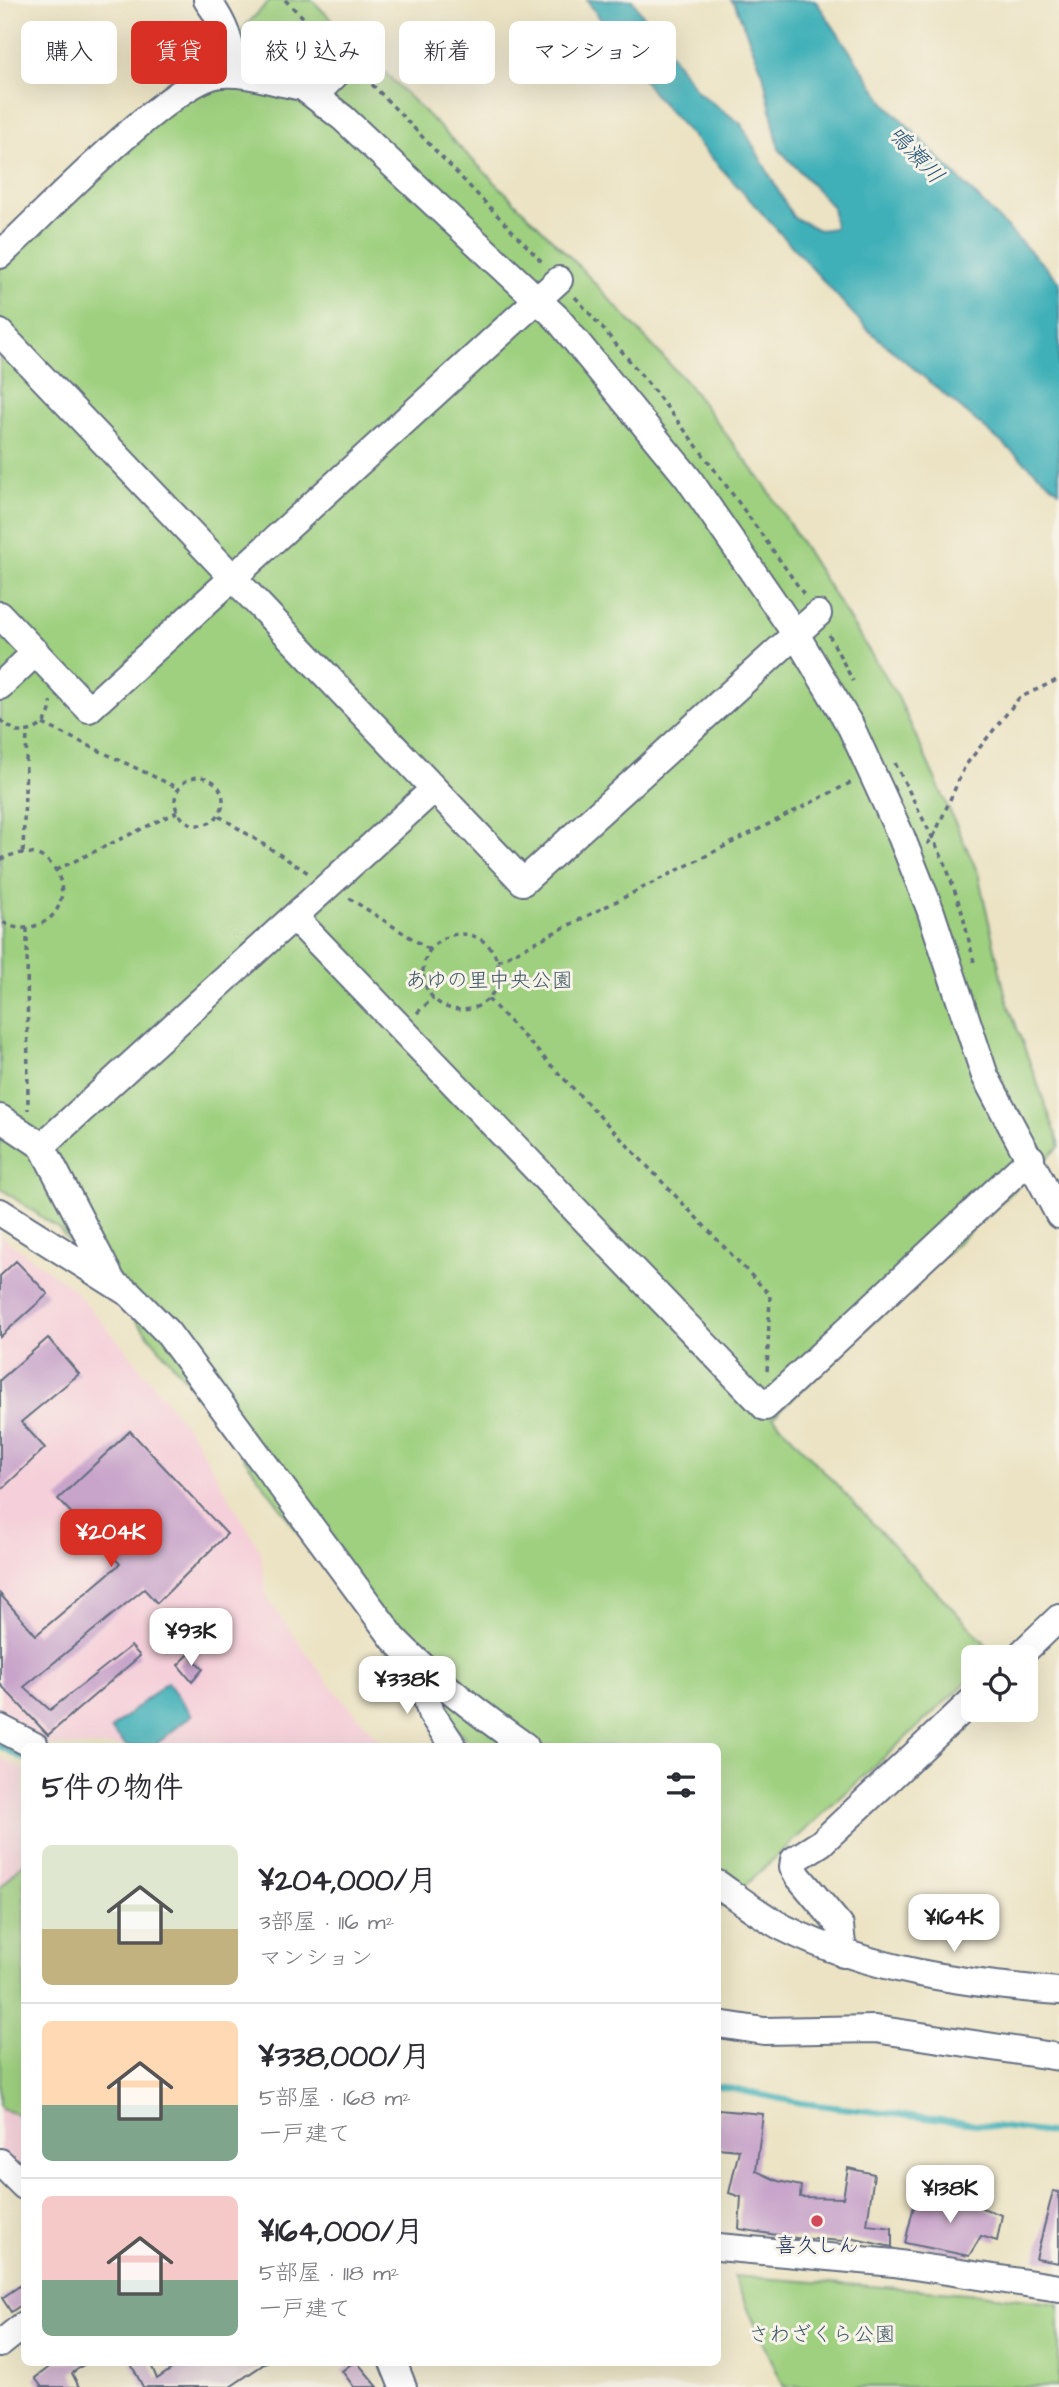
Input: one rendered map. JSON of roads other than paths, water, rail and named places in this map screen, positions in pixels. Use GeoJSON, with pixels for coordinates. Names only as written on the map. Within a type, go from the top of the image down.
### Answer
{"type":"FeatureCollection","features":[{"type":"Feature","properties":{"kind":"street"},"geometry":{"type":"LineString","coordinates":[[207,0],[224,23],[232,49],[234,74]]}},
{"type":"Feature","properties":{"kind":"street"},"geometry":{"type":"LineString","coordinates":[[0,254],[170,98],[207,77],[234,74],[304,88],[326,84]]}},
{"type":"Feature","properties":{"kind":"street"},"geometry":{"type":"LineString","coordinates":[[304,88],[343,118],[538,299],[621,393],[688,478],[795,633],[850,727],[910,859],[985,1076],[1059,1215]]}},
{"type":"Feature","properties":{"kind":"street"},"geometry":{"type":"LineString","coordinates":[[0,615],[89,709],[559,280]]}},
{"type":"Feature","properties":{"kind":"street"},"geometry":{"type":"LineString","coordinates":[[0,333],[523,882],[818,614]]}},
{"type":"Feature","properties":{"kind":"street"},"geometry":{"type":"LineString","coordinates":[[0,686],[36,652]]}},
{"type":"Feature","properties":{"kind":"street"},"geometry":{"type":"LineString","coordinates":[[35,1142],[294,917],[434,789]]}},
{"type":"Feature","properties":{"kind":"street"},"geometry":{"type":"LineString","coordinates":[[294,917],[765,1407],[1031,1158]]}},
{"type":"Feature","properties":{"kind":"street"},"geometry":{"type":"LineString","coordinates":[[0,1118],[35,1142],[114,1284]]}},
{"type":"Feature","properties":{"kind":"street"},"geometry":{"type":"LineString","coordinates":[[0,1212],[130,1294],[167,1332],[394,1639],[415,1660],[521,1743]]}},
{"type":"Feature","properties":{"kind":"street"},"geometry":{"type":"LineString","coordinates":[[1031,1645],[1059,1618]]}},
{"type":"Feature","properties":{"kind":"street"},"geometry":{"type":"LineString","coordinates":[[415,1660],[431,1713],[451,1743]]}},
{"type":"Feature","properties":{"kind":"street"},"geometry":{"type":"LineString","coordinates":[[843,1954],[840,1926],[798,1876],[793,1867],[794,1860],[821,1843],[961,1711]]}},
{"type":"Feature","properties":{"kind":"street"},"geometry":{"type":"LineString","coordinates":[[0,1728],[30,1743]]}},
{"type":"Feature","properties":{"kind":"street"},"geometry":{"type":"LineString","coordinates":[[721,1886],[782,1927],[843,1954],[924,1973],[1059,1991]]}},
{"type":"Feature","properties":{"kind":"street"},"geometry":{"type":"LineString","coordinates":[[721,2024],[764,2031],[875,2029],[1059,2057]]}},
{"type":"Feature","properties":{"kind":"street"},"geometry":{"type":"LineString","coordinates":[[0,2162],[21,2183]]}},
{"type":"Feature","properties":{"kind":"street"},"geometry":{"type":"LineString","coordinates":[[721,2247],[894,2263],[1059,2288]]}},
{"type":"Feature","properties":{"kind":"street"},"geometry":{"type":"LineString","coordinates":[[0,2344],[21,2327]]}},
{"type":"Feature","properties":{"kind":"street"},"geometry":{"type":"LineString","coordinates":[[395,2366],[403,2387]]}},
{"type":"Feature","properties":{"kind":"water"},"geometry":{"type":"Polygon","coordinates":[[[587,0],[632,0],[647,21],[602,21],[587,0]]]}},
{"type":"Feature","properties":{"kind":"water","name":"鳴瀬川"},"geometry":{"type":"Polygon","coordinates":[[[731,0],[815,0],[886,104],[1059,281],[1059,491],[867,329],[647,84],[676,84],[676,61],[698,92],[741,124],[793,217],[819,230],[835,228],[832,206],[779,149],[763,73],[731,0]]]}},
{"type":"Feature","properties":{"kind":"water"},"geometry":{"type":"Polygon","coordinates":[[[167,1682],[192,1715],[158,1743],[123,1743],[111,1729],[167,1682]]]}},
{"type":"Feature","properties":{"kind":"waterway"},"geometry":{"type":"LineString","coordinates":[[0,1746],[21,1757]]}},
{"type":"Feature","properties":{"kind":"waterway"},"geometry":{"type":"LineString","coordinates":[[721,2087],[801,2103],[1059,2134]]}},
{"type":"Feature","properties":{"kind":"place","name":"喜久しん"},"geometry":{"type":"Point","coordinates":[817,2221]}},
{"type":"Feature","properties":{"kind":"park label","name":"あゆの里中央公園"},"geometry":{"type":"Point","coordinates":[489,980]}},
{"type":"Feature","properties":{"kind":"park label","name":"さわざくら公園"},"geometry":{"type":"Point","coordinates":[822,2334]}}]}
